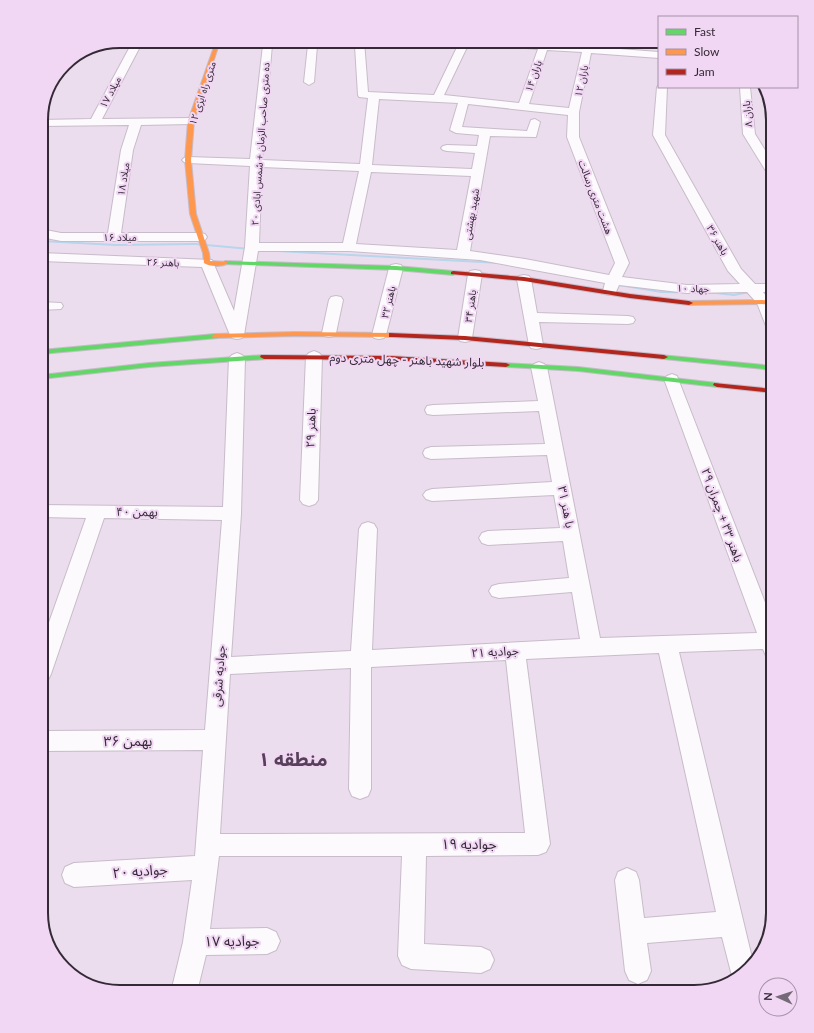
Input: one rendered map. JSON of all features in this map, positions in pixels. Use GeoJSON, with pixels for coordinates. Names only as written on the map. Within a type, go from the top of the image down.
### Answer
{"type":"FeatureCollection","features":[{"type":"Feature","properties":{"kind":"street","name":"میلاد ۱۷"},"geometry":{"type":"LineString","coordinates":[[94,123],[134,48]]}},
{"type":"Feature","properties":{"kind":"street","name":"۱۲ متری راه ایزی"},"geometry":{"type":"LineString","coordinates":[[206,258],[201,238],[192,214],[188,160],[191,121],[216,48]]}},
{"type":"Feature","properties":{"kind":"street","name":"ده متری صاحب الزمان + شمس ابادی ۲۰"},"geometry":{"type":"LineString","coordinates":[[237,335],[252,247],[256,162],[267,48]]}},
{"type":"Feature","properties":{"kind":"street"},"geometry":{"type":"LineString","coordinates":[[309,82],[312,48]]}},
{"type":"Feature","properties":{"kind":"street"},"geometry":{"type":"LineString","coordinates":[[359,48],[363,94],[374,96],[405,95],[464,100],[574,112]]}},
{"type":"Feature","properties":{"kind":"street"},"geometry":{"type":"LineString","coordinates":[[438,98],[462,48]]}},
{"type":"Feature","properties":{"kind":"street","name":"باران ۱۴"},"geometry":{"type":"LineString","coordinates":[[522,106],[543,48]]}},
{"type":"Feature","properties":{"kind":"street","name":"باران ۱۲"},"geometry":{"type":"LineString","coordinates":[[574,112],[587,48]]}},
{"type":"Feature","properties":{"kind":"street"},"geometry":{"type":"LineString","coordinates":[[609,48],[658,55]]}},
{"type":"Feature","properties":{"kind":"street","name":"باهنر ۳۶"},"geometry":{"type":"LineString","coordinates":[[662,88],[659,135],[666,151],[735,271],[751,288],[766,300]]}},
{"type":"Feature","properties":{"kind":"street","name":"باران ۸"},"geometry":{"type":"LineString","coordinates":[[745,88],[749,134],[766,163]]}},
{"type":"Feature","properties":{"kind":"street"},"geometry":{"type":"LineString","coordinates":[[349,247],[366,167],[374,96]]}},
{"type":"Feature","properties":{"kind":"street"},"geometry":{"type":"LineString","coordinates":[[464,100],[456,130],[532,135],[535,122]]}},
{"type":"Feature","properties":{"kind":"street","name":"هشت متری رسالت"},"geometry":{"type":"LineString","coordinates":[[574,112],[573,137],[622,263],[611,286]]}},
{"type":"Feature","properties":{"kind":"street"},"geometry":{"type":"LineString","coordinates":[[48,126],[191,121]]}},
{"type":"Feature","properties":{"kind":"street","name":"میلاد ۱۸"},"geometry":{"type":"LineString","coordinates":[[114,237],[127,150],[136,122]]}},
{"type":"Feature","properties":{"kind":"street","name":"شهید بهشتی"},"geometry":{"type":"LineString","coordinates":[[463,255],[485,132]]}},
{"type":"Feature","properties":{"kind":"street"},"geometry":{"type":"LineString","coordinates":[[447,148],[482,150]]}},
{"type":"Feature","properties":{"kind":"street"},"geometry":{"type":"LineString","coordinates":[[188,160],[478,173]]}},
{"type":"Feature","properties":{"kind":"street","name":"میلاد ۱۶"},"geometry":{"type":"LineString","coordinates":[[48,234],[61,237],[201,238]]}},
{"type":"Feature","properties":{"kind":"street","name":"جهاد ۱۰"},"geometry":{"type":"LineString","coordinates":[[252,247],[349,247],[463,255],[525,263],[611,286],[686,289],[766,288]]}},
{"type":"Feature","properties":{"kind":"street","name":"باهنر ۲۶"},"geometry":{"type":"LineString","coordinates":[[48,257],[206,258]]}},
{"type":"Feature","properties":{"kind":"street"},"geometry":{"type":"LineString","coordinates":[[206,258],[250,265],[396,268],[474,274],[524,280],[611,286],[687,303],[766,302]]}},
{"type":"Feature","properties":{"kind":"street"},"geometry":{"type":"LineString","coordinates":[[206,258],[237,335]]}},
{"type":"Feature","properties":{"kind":"street","name":"باهنر ۳۲"},"geometry":{"type":"LineString","coordinates":[[379,335],[396,268]]}},
{"type":"Feature","properties":{"kind":"street","name":"باهنر ۳۴"},"geometry":{"type":"LineString","coordinates":[[467,347],[474,274]]}},
{"type":"Feature","properties":{"kind":"street"},"geometry":{"type":"LineString","coordinates":[[524,280],[536,345]]}},
{"type":"Feature","properties":{"kind":"street"},"geometry":{"type":"LineString","coordinates":[[329,333],[336,300]]}},
{"type":"Feature","properties":{"kind":"street"},"geometry":{"type":"LineString","coordinates":[[48,306],[56,306]]}},
{"type":"Feature","properties":{"kind":"street"},"geometry":{"type":"LineString","coordinates":[[531,317],[628,320]]}},
{"type":"Feature","properties":{"kind":"street","name":"بلوار شهید باهنر - چهل متری دوم"},"geometry":{"type":"LineString","coordinates":[[48,351],[144,341],[237,335],[329,333],[424,336],[467,347],[486,340],[766,367]]}},
{"type":"Feature","properties":{"kind":"street"},"geometry":{"type":"LineString","coordinates":[[423,359],[434,355],[438,349],[435,340],[424,336]]}},
{"type":"Feature","properties":{"kind":"street"},"geometry":{"type":"LineString","coordinates":[[467,347],[470,357],[479,363]]}},
{"type":"Feature","properties":{"kind":"street","name":"بلوار شهید باهنر - چهل متری دوم"},"geometry":{"type":"LineString","coordinates":[[48,376],[237,358],[314,356],[423,359],[539,367],[672,379],[766,391]]}},
{"type":"Feature","properties":{"kind":"street","name":"باهنر ۲۹"},"geometry":{"type":"LineString","coordinates":[[308,500],[314,356]]}},
{"type":"Feature","properties":{"kind":"street","name":"جوادیه شرقی"},"geometry":{"type":"LineString","coordinates":[[186,985],[196,942],[206,856],[232,514],[237,358]]}},
{"type":"Feature","properties":{"kind":"street","name":"با هنر ۳۱"},"geometry":{"type":"LineString","coordinates":[[539,367],[592,647]]}},
{"type":"Feature","properties":{"kind":"street","name":"باهنر ۳۳ + چمران ۲۹"},"geometry":{"type":"LineString","coordinates":[[672,379],[766,633]]}},
{"type":"Feature","properties":{"kind":"street"},"geometry":{"type":"LineString","coordinates":[[433,410],[547,406]]}},
{"type":"Feature","properties":{"kind":"street"},"geometry":{"type":"LineString","coordinates":[[431,453],[555,449]]}},
{"type":"Feature","properties":{"kind":"street"},"geometry":{"type":"LineString","coordinates":[[432,495],[562,488]]}},
{"type":"Feature","properties":{"kind":"street","name":"بهمن ۴۰"},"geometry":{"type":"LineString","coordinates":[[48,511],[232,514]]}},
{"type":"Feature","properties":{"kind":"street"},"geometry":{"type":"LineString","coordinates":[[48,638],[98,511]]}},
{"type":"Feature","properties":{"kind":"street"},"geometry":{"type":"LineString","coordinates":[[360,789],[361,658],[368,529]]}},
{"type":"Feature","properties":{"kind":"street"},"geometry":{"type":"LineString","coordinates":[[488,538],[571,534]]}},
{"type":"Feature","properties":{"kind":"street"},"geometry":{"type":"LineString","coordinates":[[499,591],[581,584]]}},
{"type":"Feature","properties":{"kind":"street"},"geometry":{"type":"LineString","coordinates":[[667,645],[742,967]]}},
{"type":"Feature","properties":{"kind":"street","name":"جوادیه ۲۱"},"geometry":{"type":"LineString","coordinates":[[220,666],[592,647],[667,645],[766,646]]}},
{"type":"Feature","properties":{"kind":"street","name":"جوادیه ۱۹"},"geometry":{"type":"LineString","coordinates":[[206,856],[414,844],[538,844],[515,651]]}},
{"type":"Feature","properties":{"kind":"street","name":"بهمن ۳۶"},"geometry":{"type":"LineString","coordinates":[[48,741],[215,740]]}},
{"type":"Feature","properties":{"kind":"street"},"geometry":{"type":"LineString","coordinates":[[414,844],[411,956],[481,960]]}},
{"type":"Feature","properties":{"kind":"street","name":"جوادیه ۲۰"},"geometry":{"type":"LineString","coordinates":[[74,875],[206,856]]}},
{"type":"Feature","properties":{"kind":"street"},"geometry":{"type":"LineString","coordinates":[[627,880],[638,971]]}},
{"type":"Feature","properties":{"kind":"street"},"geometry":{"type":"LineString","coordinates":[[633,930],[732,924]]}},
{"type":"Feature","properties":{"kind":"street","name":"جوادیه ۱۷"},"geometry":{"type":"LineString","coordinates":[[196,942],[267,941]]}},
{"type":"Feature","properties":{"kind":"waterway"},"geometry":{"type":"LineString","coordinates":[[48,241],[116,245],[195,244],[250,249]]}},
{"type":"Feature","properties":{"kind":"waterway"},"geometry":{"type":"LineString","coordinates":[[259,250],[500,263]]}},
{"type":"Feature","properties":{"kind":"waterway"},"geometry":{"type":"LineString","coordinates":[[613,284],[661,292],[716,293],[734,295],[755,291]]}},
{"type":"Feature","properties":{"kind":"traffic: fast"},"geometry":{"type":"LineString","coordinates":[[225,263],[396,268],[453,273]]}},
{"type":"Feature","properties":{"kind":"traffic: fast"},"geometry":{"type":"LineString","coordinates":[[48,351],[215,336]]}},
{"type":"Feature","properties":{"kind":"traffic: fast"},"geometry":{"type":"LineString","coordinates":[[48,376],[149,365],[264,357]]}},
{"type":"Feature","properties":{"kind":"traffic: fast"},"geometry":{"type":"LineString","coordinates":[[664,357],[766,367]]}},
{"type":"Feature","properties":{"kind":"traffic: fast"},"geometry":{"type":"LineString","coordinates":[[506,365],[578,369],[717,385]]}},
{"type":"Feature","properties":{"kind":"traffic: slow"},"geometry":{"type":"LineString","coordinates":[[216,48],[191,121],[188,160],[193,214],[206,253],[207,263],[225,263]]}},
{"type":"Feature","properties":{"kind":"traffic: slow"},"geometry":{"type":"LineString","coordinates":[[689,303],[766,302]]}},
{"type":"Feature","properties":{"kind":"traffic: slow"},"geometry":{"type":"LineString","coordinates":[[215,336],[295,334],[392,335]]}},
{"type":"Feature","properties":{"kind":"traffic: jam"},"geometry":{"type":"LineString","coordinates":[[453,273],[524,279],[630,296],[689,303]]}},
{"type":"Feature","properties":{"kind":"traffic: jam"},"geometry":{"type":"LineString","coordinates":[[392,335],[465,338],[664,357]]}},
{"type":"Feature","properties":{"kind":"traffic: jam"},"geometry":{"type":"LineString","coordinates":[[264,357],[391,358],[506,365]]}},
{"type":"Feature","properties":{"kind":"traffic: jam"},"geometry":{"type":"LineString","coordinates":[[717,385],[766,390]]}},
{"type":"Feature","properties":{"kind":"district","name":"منطقه ۱"},"geometry":{"type":"Point","coordinates":[293,759]}}]}
